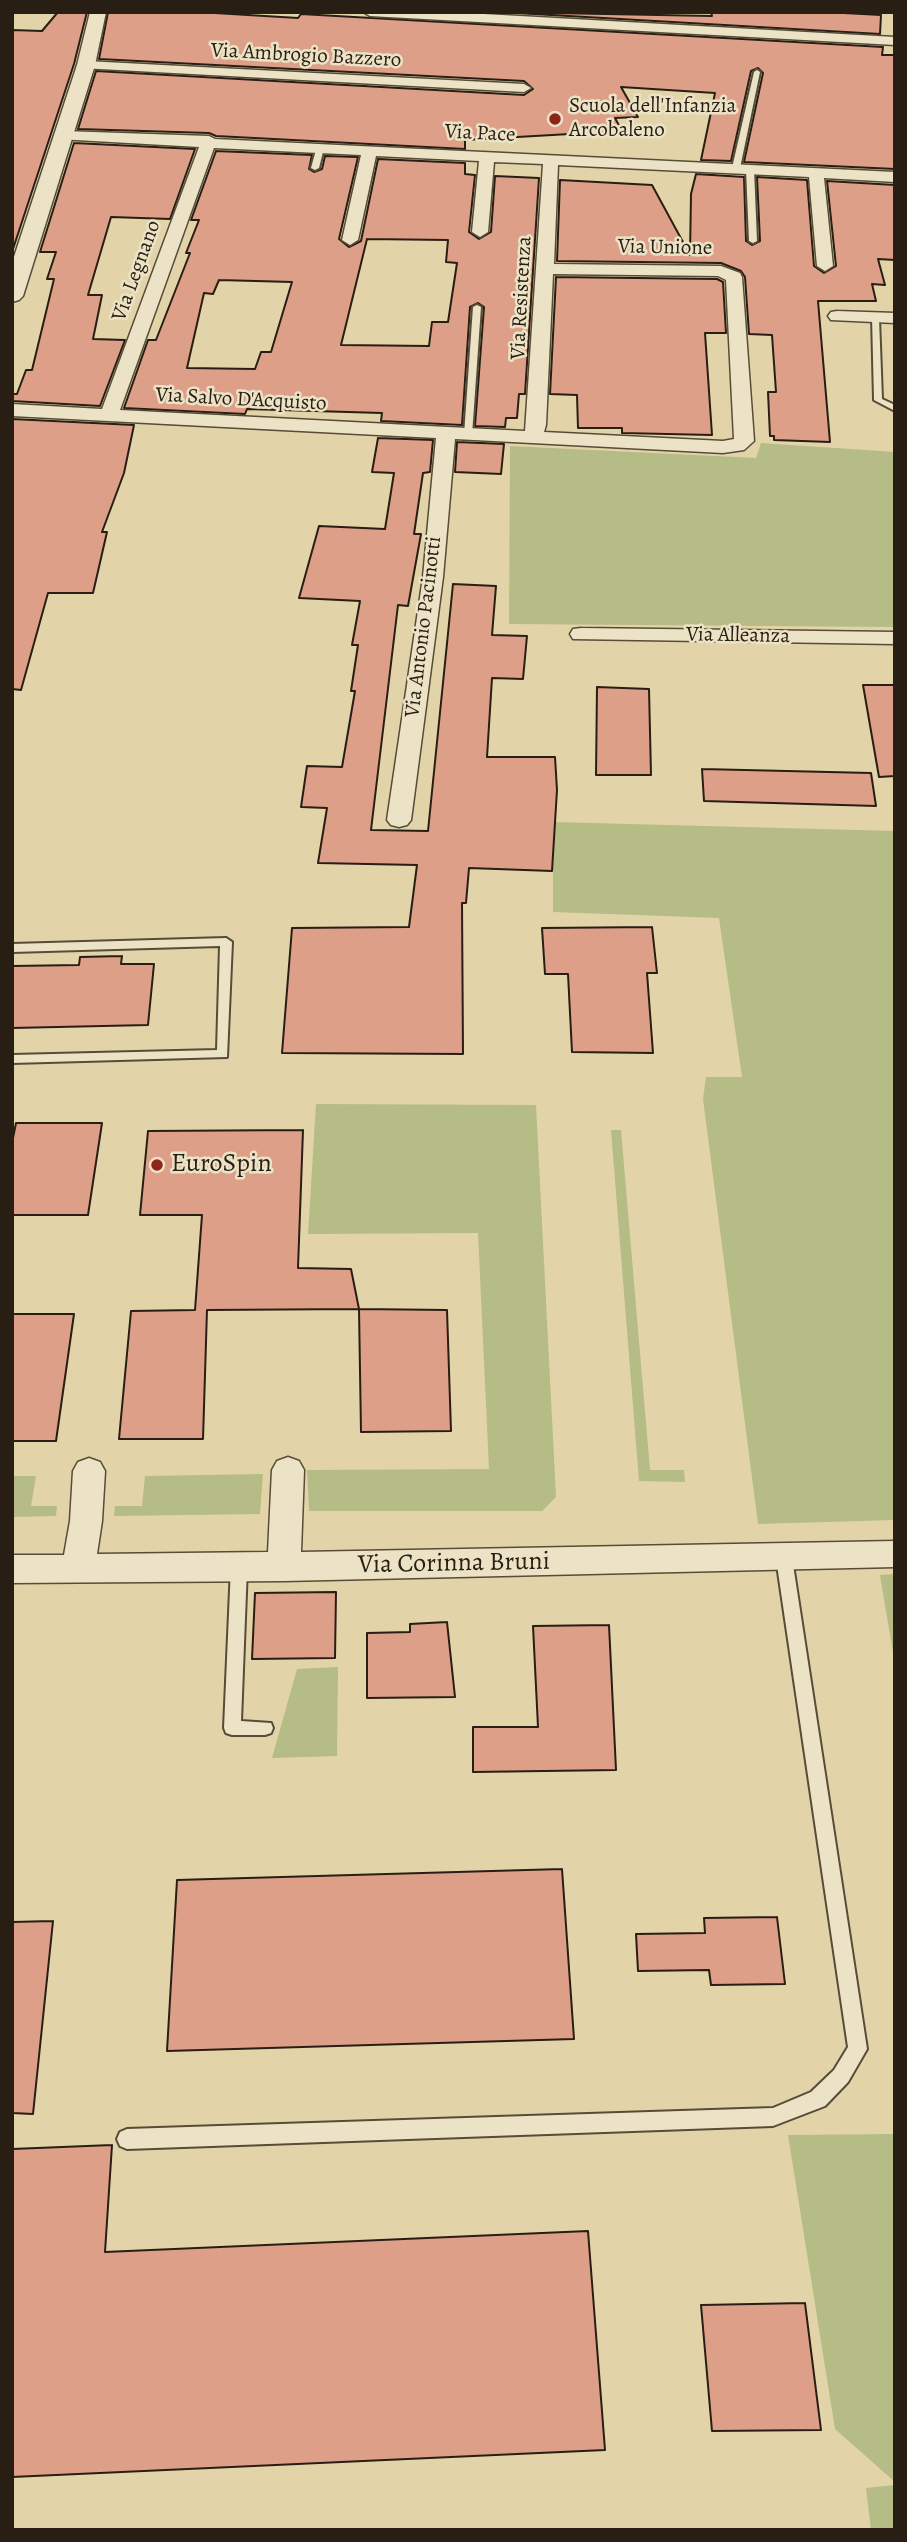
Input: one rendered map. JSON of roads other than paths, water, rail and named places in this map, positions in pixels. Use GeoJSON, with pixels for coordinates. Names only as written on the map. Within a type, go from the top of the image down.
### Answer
{"type":"FeatureCollection","features":[{"type":"Feature","properties":{"kind":"street"},"geometry":{"type":"LineString","coordinates":[[12,296],[86,65],[98,12]]}},
{"type":"Feature","properties":{"kind":"street"},"geometry":{"type":"LineString","coordinates":[[370,12],[587,18],[706,30],[840,32],[895,41]]}},
{"type":"Feature","properties":{"kind":"street"},"geometry":{"type":"LineString","coordinates":[[702,12],[706,30]]}},
{"type":"Feature","properties":{"kind":"street","name":"Via Ambrogio Bazzero"},"geometry":{"type":"LineString","coordinates":[[86,65],[524,88]]}},
{"type":"Feature","properties":{"kind":"street","name":"Via Pace"},"geometry":{"type":"LineString","coordinates":[[62,136],[209,141],[895,177]]}},
{"type":"Feature","properties":{"kind":"street","name":"Via Legnano"},"geometry":{"type":"LineString","coordinates":[[109,415],[209,141]]}},
{"type":"Feature","properties":{"kind":"street"},"geometry":{"type":"LineString","coordinates":[[350,240],[370,150]]}},
{"type":"Feature","properties":{"kind":"street"},"geometry":{"type":"LineString","coordinates":[[480,232],[487,156]]}},
{"type":"Feature","properties":{"kind":"street","name":"Via Resistenza"},"geometry":{"type":"LineString","coordinates":[[532,438],[537,425],[551,159]]}},
{"type":"Feature","properties":{"kind":"street"},"geometry":{"type":"LineString","coordinates":[[816,173],[825,266]]}},
{"type":"Feature","properties":{"kind":"street","name":"Via Unione"},"geometry":{"type":"LineString","coordinates":[[547,268],[721,271],[734,277],[745,439],[737,446]]}},
{"type":"Feature","properties":{"kind":"street"},"geometry":{"type":"LineString","coordinates":[[837,316],[895,318]]}},
{"type":"Feature","properties":{"kind":"street","name":"Via Salvo D'Acquisto"},"geometry":{"type":"LineString","coordinates":[[12,410],[457,435],[737,446]]}},
{"type":"Feature","properties":{"kind":"street","name":"Via Antonio Pacinotti"},"geometry":{"type":"LineString","coordinates":[[399,820],[433,577],[457,435]]}},
{"type":"Feature","properties":{"kind":"street","name":"Via Alleanza"},"geometry":{"type":"LineString","coordinates":[[581,634],[895,638]]}},
{"type":"Feature","properties":{"kind":"street"},"geometry":{"type":"LineString","coordinates":[[284,1567],[288,1470]]}},
{"type":"Feature","properties":{"kind":"street"},"geometry":{"type":"LineString","coordinates":[[78,1569],[86,1521],[89,1471]]}},
{"type":"Feature","properties":{"kind":"street","name":"Via Corinna Bruni"},"geometry":{"type":"LineString","coordinates":[[12,1569],[284,1567],[385,1572],[624,1561],[895,1554]]}},
{"type":"Feature","properties":{"kind":"lane"},"geometry":{"type":"LineString","coordinates":[[753,241],[743,169],[757,72]]}},
{"type":"Feature","properties":{"kind":"lane"},"geometry":{"type":"LineString","coordinates":[[315,168],[320,148]]}},
{"type":"Feature","properties":{"kind":"lane"},"geometry":{"type":"LineString","coordinates":[[457,435],[477,307]]}},
{"type":"Feature","properties":{"kind":"lane"},"geometry":{"type":"LineString","coordinates":[[875,318],[878,400],[895,408]]}},
{"type":"Feature","properties":{"kind":"lane"},"geometry":{"type":"LineString","coordinates":[[12,948],[226,942],[223,1054],[12,1059]]}},
{"type":"Feature","properties":{"kind":"lane"},"geometry":{"type":"LineString","coordinates":[[127,2139],[774,2117],[818,2099],[841,2076],[858,2049],[783,1558]]}},
{"type":"Feature","properties":{"kind":"lane"},"geometry":{"type":"LineString","coordinates":[[239,1567],[232,1728],[265,1728]]}},
{"type":"Feature","properties":{"kind":"place","name":"Scuola dell'Infanzia Arcobaleno"},"geometry":{"type":"Point","coordinates":[555,119]}},
{"type":"Feature","properties":{"kind":"place","name":"EuroSpin"},"geometry":{"type":"Point","coordinates":[157,1165]}}]}
